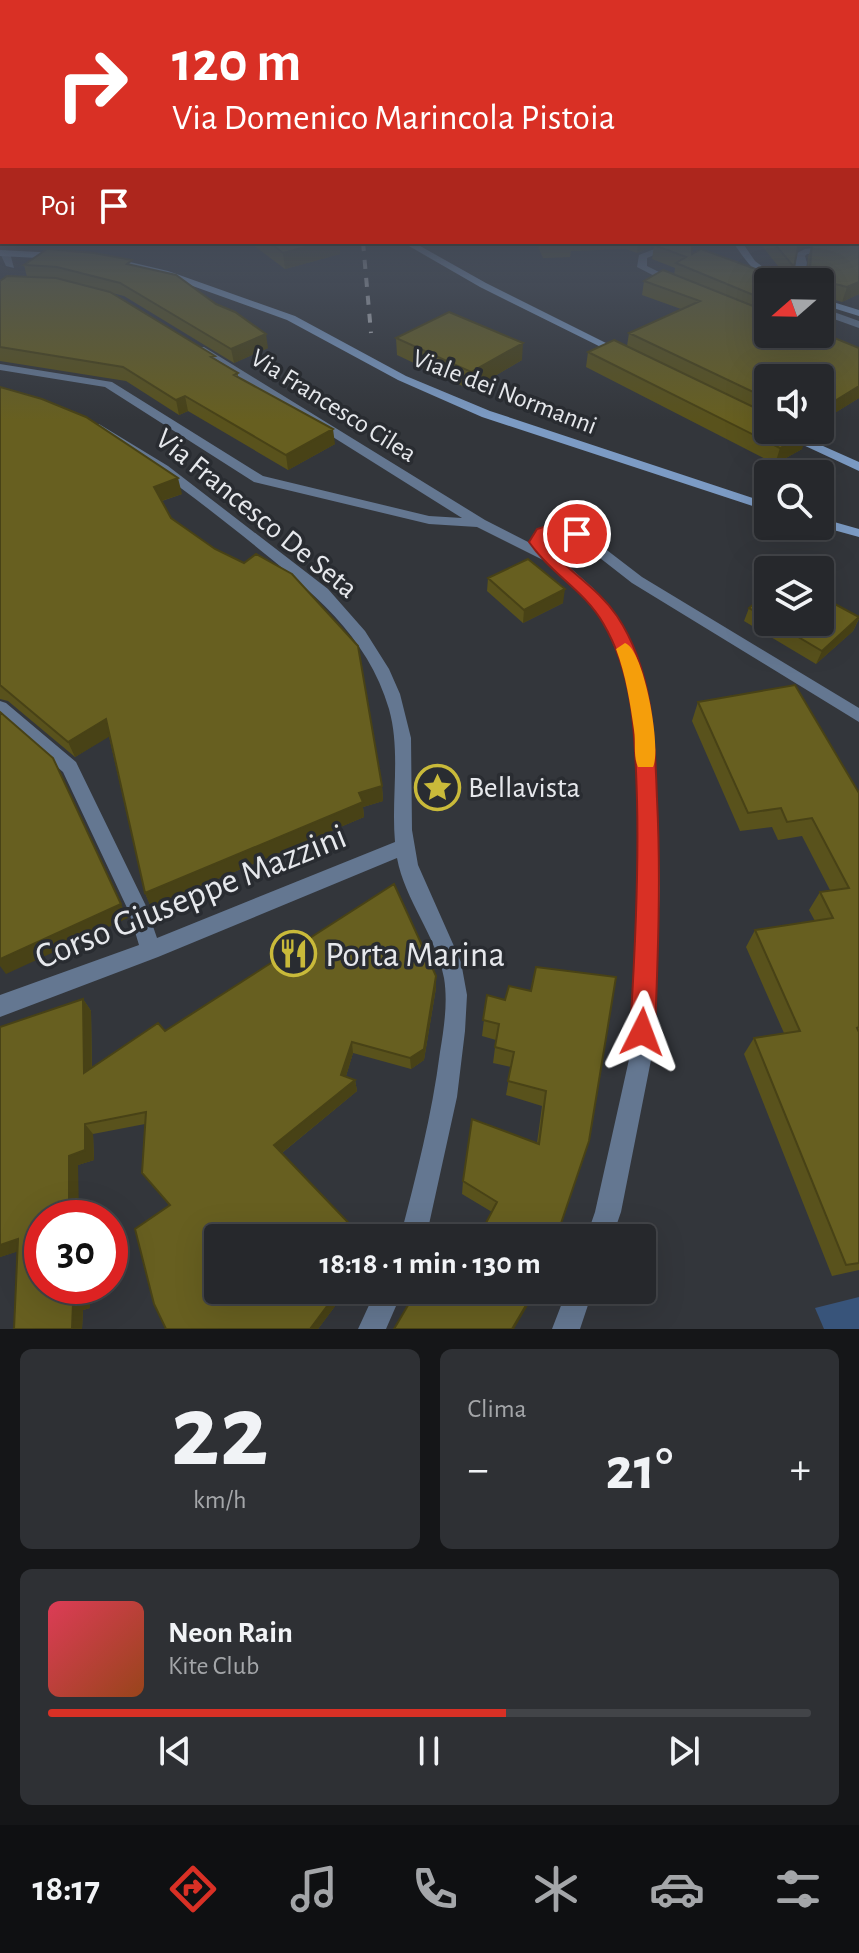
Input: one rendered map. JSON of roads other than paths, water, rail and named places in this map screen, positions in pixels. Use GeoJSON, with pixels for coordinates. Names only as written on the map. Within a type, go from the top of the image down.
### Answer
{"type":"FeatureCollection","features":[{"type":"Feature","properties":{"kind":"street","name":"Viale dei Normanni"},"geometry":{"type":"LineString","coordinates":[[229,296],[291,318],[402,378],[486,414],[754,502]]}},
{"type":"Feature","properties":{"kind":"street"},"geometry":{"type":"LineString","coordinates":[[507,296],[626,355]]}},
{"type":"Feature","properties":{"kind":"street"},"geometry":{"type":"LineString","coordinates":[[834,305],[859,313]]}},
{"type":"Feature","properties":{"kind":"street"},"geometry":{"type":"LineString","coordinates":[[834,315],[859,325]]}},
{"type":"Feature","properties":{"kind":"street","name":"Via Francesco Cilea"},"geometry":{"type":"LineString","coordinates":[[186,341],[480,523],[548,558],[588,591],[611,621],[635,676],[645,734],[650,888],[641,1055],[604,1224]]}},
{"type":"Feature","properties":{"kind":"street"},"geometry":{"type":"LineString","coordinates":[[0,367],[108,384],[259,479],[429,520],[480,523]]}},
{"type":"Feature","properties":{"kind":"street","name":"Via Francesco De Seta"},"geometry":{"type":"LineString","coordinates":[[83,418],[162,467],[307,580],[351,623],[372,652],[399,718],[404,750],[408,866],[444,942],[454,977],[456,1012],[447,1093],[416,1224]]}},
{"type":"Feature","properties":{"kind":"street"},"geometry":{"type":"LineString","coordinates":[[808,444],[859,467]]}},
{"type":"Feature","properties":{"kind":"street"},"geometry":{"type":"LineString","coordinates":[[834,526],[859,533]]}},
{"type":"Feature","properties":{"kind":"street"},"geometry":{"type":"LineString","coordinates":[[548,558],[537,542],[543,532],[560,529],[577,534],[637,580],[859,716]]}},
{"type":"Feature","properties":{"kind":"street"},"geometry":{"type":"LineString","coordinates":[[0,707],[70,767],[139,912],[151,950]]}},
{"type":"Feature","properties":{"kind":"street","name":"Corso Giuseppe Mazzini"},"geometry":{"type":"LineString","coordinates":[[0,1006],[151,950],[405,846]]}},
{"type":"Feature","properties":{"kind":"street"},"geometry":{"type":"LineString","coordinates":[[372,1329],[384,1304]]}},
{"type":"Feature","properties":{"kind":"street"},"geometry":{"type":"LineString","coordinates":[[566,1329],[575,1304]]}},
{"type":"Feature","properties":{"kind":"railway"},"geometry":{"type":"LineString","coordinates":[[368,296],[371,333]]}},
{"type":"Feature","properties":{"kind":"place","name":"Bellavista"},"geometry":{"type":"Point","coordinates":[437,787]}},
{"type":"Feature","properties":{"kind":"place","name":"Porta Marina"},"geometry":{"type":"Point","coordinates":[294,953]}}]}
